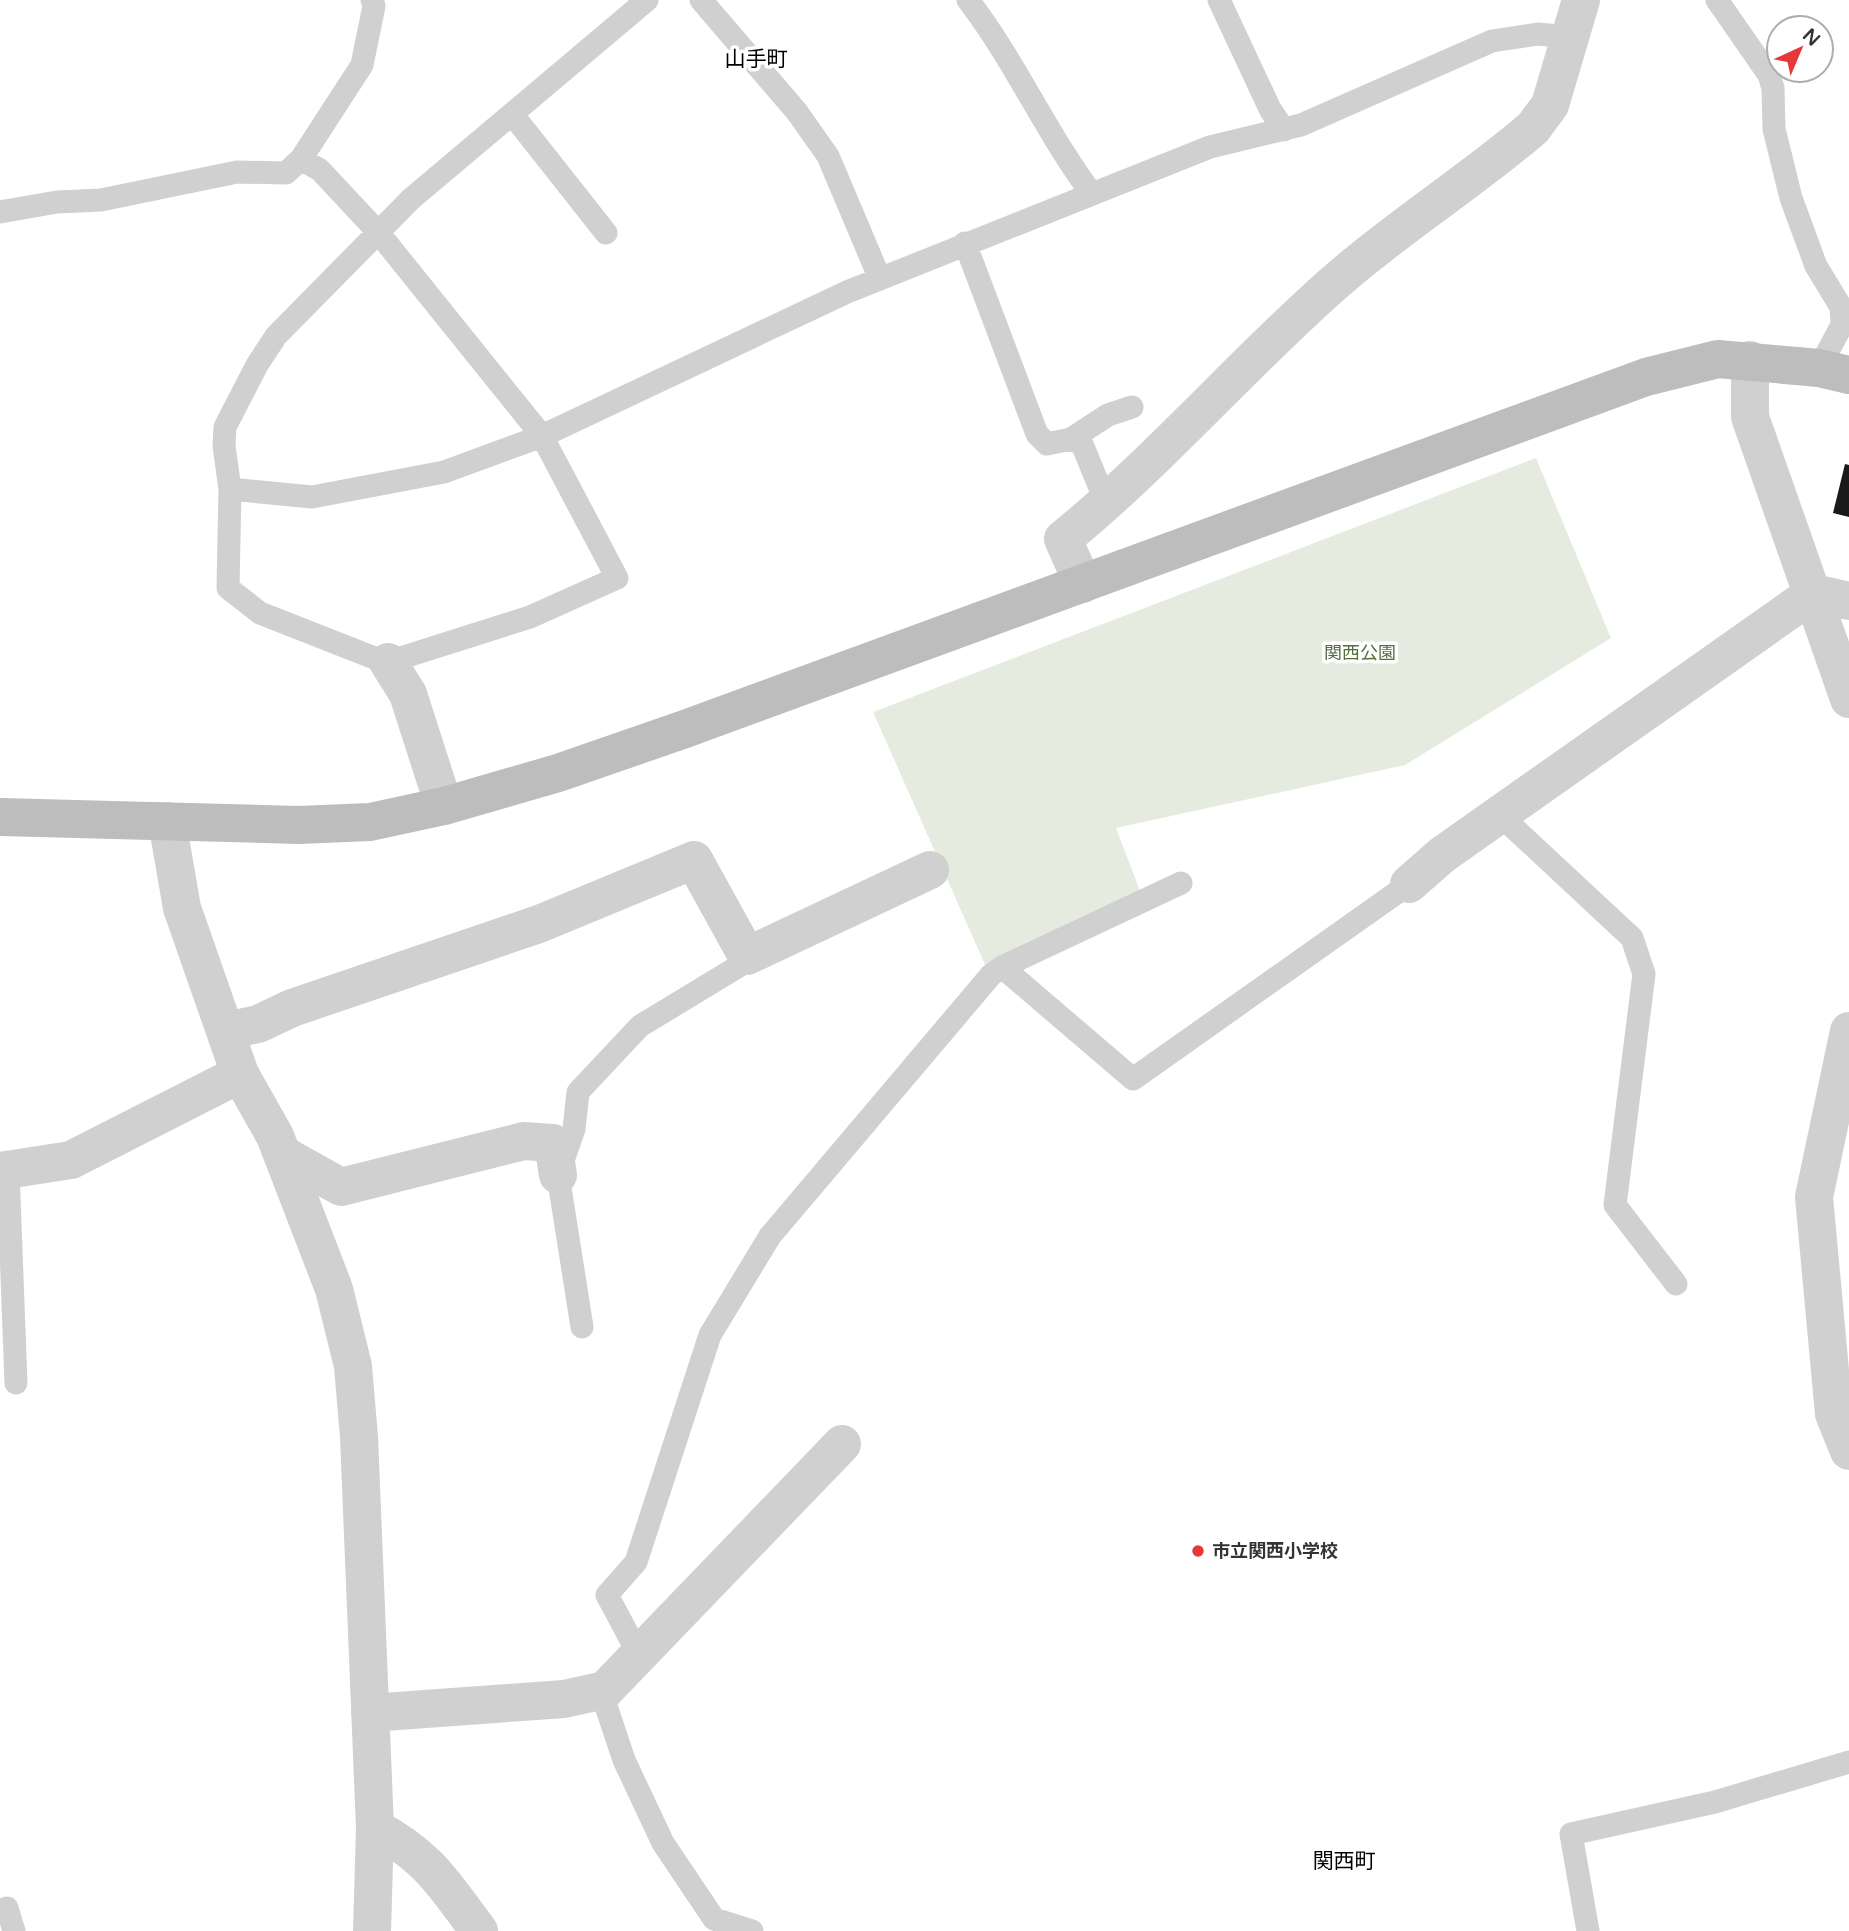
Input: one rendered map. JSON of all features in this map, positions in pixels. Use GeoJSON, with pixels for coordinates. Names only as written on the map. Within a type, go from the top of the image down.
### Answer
{"type":"FeatureCollection","features":[{"type":"Feature","properties":{"kind":"street"},"geometry":{"type":"LineString","coordinates":[[1083,584],[1063,539],[1109,501],[1334,283],[1533,128],[1550,105],[1581,0]]}},
{"type":"Feature","properties":{"kind":"street"},"geometry":{"type":"LineString","coordinates":[[0,817],[299,825],[370,822],[444,806],[558,773],[685,729],[1646,377],[1718,359],[1750,360],[1834,372]]}},
{"type":"Feature","properties":{"kind":"street"},"geometry":{"type":"LineString","coordinates":[[1750,360],[1750,417],[1831,597],[1849,699]]}},
{"type":"Feature","properties":{"kind":"street"},"geometry":{"type":"LineString","coordinates":[[1409,884],[1442,855],[1500,815],[1831,597]]}},
{"type":"Feature","properties":{"kind":"street"},"geometry":{"type":"LineString","coordinates":[[388,662],[408,695],[444,806]]}},
{"type":"Feature","properties":{"kind":"street"},"geometry":{"type":"LineString","coordinates":[[167,821],[182,908],[240,1074],[282,1154],[334,1289],[353,1367],[359,1437],[375,1828],[372,1931]]}},
{"type":"Feature","properties":{"kind":"street"},"geometry":{"type":"LineString","coordinates":[[225,1031],[258,1024],[292,1009],[539,924],[695,860],[747,956],[930,870]]}},
{"type":"Feature","properties":{"kind":"street"},"geometry":{"type":"LineString","coordinates":[[1849,1031],[1814,1197],[1834,1414],[1849,1451]]}},
{"type":"Feature","properties":{"kind":"street"},"geometry":{"type":"LineString","coordinates":[[4,1170],[71,1160],[240,1074]]}},
{"type":"Feature","properties":{"kind":"street"},"geometry":{"type":"LineString","coordinates":[[282,1154],[341,1187],[524,1141],[543,1142],[553,1143],[558,1175]]}},
{"type":"Feature","properties":{"kind":"street"},"geometry":{"type":"LineString","coordinates":[[370,1713],[564,1699],[601,1691],[842,1444]]}},
{"type":"Feature","properties":{"kind":"street"},"geometry":{"type":"LineString","coordinates":[[375,1828],[429,1863],[479,1931]]}},
{"type":"Feature","properties":{"kind":"lane"},"geometry":{"type":"LineString","coordinates":[[0,212],[57,202],[102,200],[237,172],[286,173],[301,159],[362,65],[374,6],[372,0]]}},
{"type":"Feature","properties":{"kind":"lane"},"geometry":{"type":"LineString","coordinates":[[301,159],[320,170],[377,231],[542,436],[617,578],[530,617],[388,662],[320,639],[260,612],[228,588],[230,489],[224,446],[225,427],[276,335],[377,231],[647,0]]}},
{"type":"Feature","properties":{"kind":"lane"},"geometry":{"type":"LineString","coordinates":[[701,0],[797,112],[828,156],[880,279]]}},
{"type":"Feature","properties":{"kind":"lane"},"geometry":{"type":"LineString","coordinates":[[968,0],[993,33],[1076,172],[1092,194]]}},
{"type":"Feature","properties":{"kind":"lane"},"geometry":{"type":"LineString","coordinates":[[1219,0],[1270,109],[1284,130]]}},
{"type":"Feature","properties":{"kind":"lane"},"geometry":{"type":"LineString","coordinates":[[1717,0],[1769,75],[1773,88],[1774,130],[1791,198],[1816,266],[1845,305],[1834,372]]}},
{"type":"Feature","properties":{"kind":"lane"},"geometry":{"type":"LineString","coordinates":[[230,489],[312,496],[444,472],[542,436],[880,279],[1210,147],[1301,125],[1492,41],[1538,34],[1570,37]]}},
{"type":"Feature","properties":{"kind":"lane"},"geometry":{"type":"LineString","coordinates":[[512,114],[606,233]]}},
{"type":"Feature","properties":{"kind":"lane"},"geometry":{"type":"LineString","coordinates":[[965,243],[1037,434],[1047,444],[1072,439],[1108,415],[1132,407]]}},
{"type":"Feature","properties":{"kind":"lane"},"geometry":{"type":"LineString","coordinates":[[1072,439],[1082,444],[1088,454],[1100,488],[1109,501]]}},
{"type":"Feature","properties":{"kind":"lane"},"geometry":{"type":"LineString","coordinates":[[1500,815],[1632,938],[1644,974],[1615,1205],[1676,1284]]}},
{"type":"Feature","properties":{"kind":"lane"},"geometry":{"type":"LineString","coordinates":[[639,1655],[607,1595],[636,1562],[710,1335],[770,1236],[991,975],[1002,967],[1181,883]]}},
{"type":"Feature","properties":{"kind":"lane"},"geometry":{"type":"LineString","coordinates":[[1002,967],[1133,1079],[1409,884]]}},
{"type":"Feature","properties":{"kind":"lane"},"geometry":{"type":"LineString","coordinates":[[582,1326],[558,1175],[574,1129],[578,1091],[640,1026],[739,966],[747,956]]}},
{"type":"Feature","properties":{"kind":"lane"},"geometry":{"type":"LineString","coordinates":[[4,1170],[16,1383]]}},
{"type":"Feature","properties":{"kind":"lane"},"geometry":{"type":"LineString","coordinates":[[601,1691],[624,1760],[663,1843],[715,1919],[752,1931]]}},
{"type":"Feature","properties":{"kind":"lane"},"geometry":{"type":"LineString","coordinates":[[1588,1931],[1571,1834],[1715,1802],[1849,1762]]}},
{"type":"Feature","properties":{"kind":"lane"},"geometry":{"type":"LineString","coordinates":[[0,1911],[7,1908],[15,1931]]}},
{"type":"Feature","properties":{"kind":"green space","name":"関西公園"},"geometry":{"type":"Polygon","coordinates":[[[1536,458],[1611,638],[1405,765],[1116,828],[1142,896],[987,969],[873,712],[1536,458]]]}},
{"type":"Feature","properties":{"kind":"building"},"geometry":{"type":"Polygon","coordinates":[[[1845,464],[1849,465],[1849,517],[1833,513],[1845,464]]]}},
{"type":"Feature","properties":{"kind":"place","name":"市立関西小学校"},"geometry":{"type":"Point","coordinates":[1198,1551]}},
{"type":"Feature","properties":{"kind":"district","name":"山手町"},"geometry":{"type":"Point","coordinates":[756,59]}},
{"type":"Feature","properties":{"kind":"district","name":"関西町"},"geometry":{"type":"Point","coordinates":[1344,1861]}}]}
